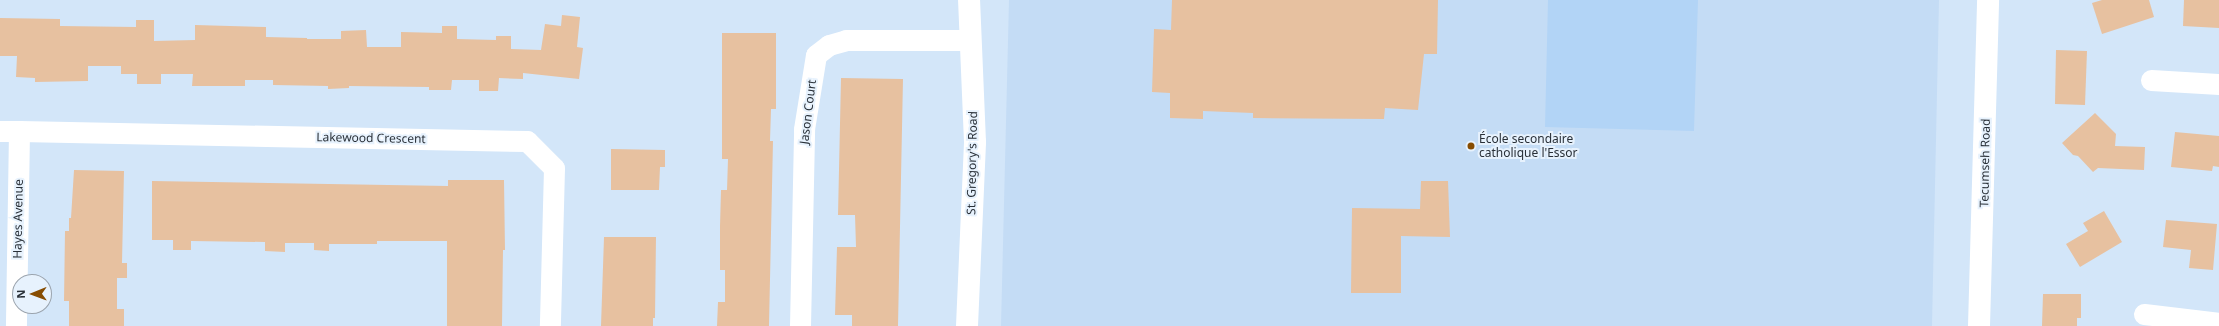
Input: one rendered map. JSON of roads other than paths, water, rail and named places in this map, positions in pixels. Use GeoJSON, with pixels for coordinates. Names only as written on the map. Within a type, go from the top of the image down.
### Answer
{"type":"FeatureCollection","features":[{"type":"Feature","properties":{"kind":"street","name":"St. Gregory's Road"},"geometry":{"type":"LineString","coordinates":[[966,326],[975,142],[969,0]]}},
{"type":"Feature","properties":{"kind":"street","name":"Tecumseh Road"},"geometry":{"type":"LineString","coordinates":[[1979,326],[1988,0]]}},
{"type":"Feature","properties":{"kind":"street","name":"Jason Court"},"geometry":{"type":"LineString","coordinates":[[800,326],[804,129],[816,55],[829,45],[846,40],[970,40]]}},
{"type":"Feature","properties":{"kind":"street"},"geometry":{"type":"LineString","coordinates":[[2151,80],[2219,84]]}},
{"type":"Feature","properties":{"kind":"street","name":"Hayes Avenue"},"geometry":{"type":"LineString","coordinates":[[10,131],[16,326]]}},
{"type":"Feature","properties":{"kind":"street","name":"Lakewood Crescent"},"geometry":{"type":"LineString","coordinates":[[10,131],[527,141],[554,168],[550,326]]}},
{"type":"Feature","properties":{"kind":"street"},"geometry":{"type":"LineString","coordinates":[[2144,314],[2219,323]]}},
{"type":"Feature","properties":{"kind":"place","name":"École secondaire catholique l'Essor"},"geometry":{"type":"Point","coordinates":[1471,146]}}]}
